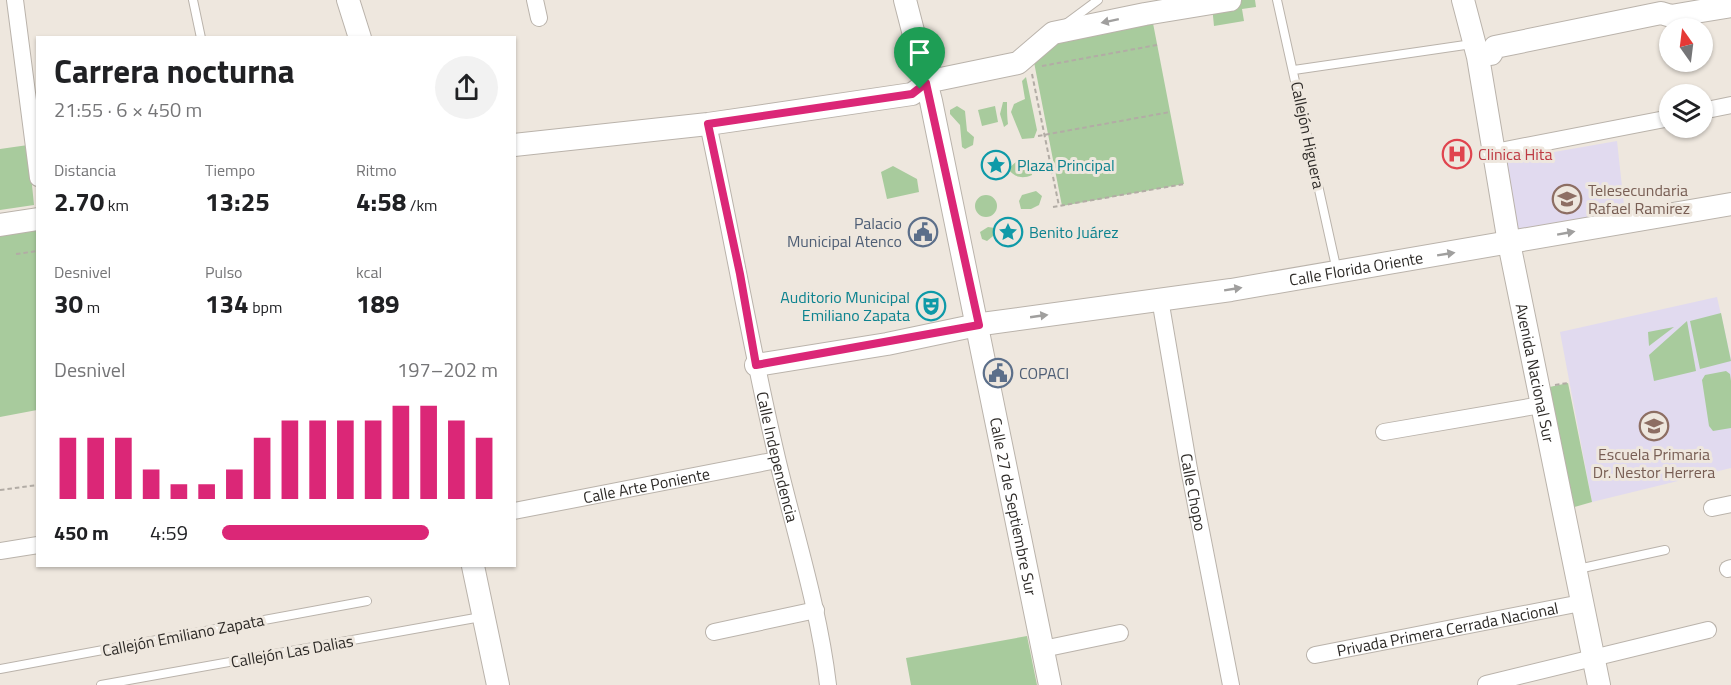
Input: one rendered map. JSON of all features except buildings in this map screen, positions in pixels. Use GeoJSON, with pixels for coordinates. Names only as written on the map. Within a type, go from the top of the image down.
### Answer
{"type":"FeatureCollection","features":[{"type":"Feature","properties":{"kind":"street"},"geometry":{"type":"LineString","coordinates":[[15,0],[31,88],[36,152]]}},
{"type":"Feature","properties":{"kind":"street"},"geometry":{"type":"LineString","coordinates":[[348,0],[359,36]]}},
{"type":"Feature","properties":{"kind":"street"},"geometry":{"type":"LineString","coordinates":[[535,0],[539,18]]}},
{"type":"Feature","properties":{"kind":"street","name":"Calle 27 de Septiembre Sur"},"geometry":{"type":"LineString","coordinates":[[905,0],[926,83],[979,325],[1050,685]]}},
{"type":"Feature","properties":{"kind":"street"},"geometry":{"type":"LineString","coordinates":[[516,145],[708,124],[906,95],[920,89],[926,83],[1018,63],[1053,33],[1144,10],[1176,11],[1230,0]]}},
{"type":"Feature","properties":{"kind":"street","name":"Avenida Nacional Sur"},"geometry":{"type":"LineString","coordinates":[[1463,0],[1481,52],[1509,243],[1599,685]]}},
{"type":"Feature","properties":{"kind":"street"},"geometry":{"type":"LineString","coordinates":[[1481,52],[1495,47],[1703,5],[1731,6]]}},
{"type":"Feature","properties":{"kind":"street"},"geometry":{"type":"LineString","coordinates":[[1713,109],[1731,105]]}},
{"type":"Feature","properties":{"kind":"street"},"geometry":{"type":"LineString","coordinates":[[1495,152],[1659,120]]}},
{"type":"Feature","properties":{"kind":"street","name":"Calle Independencia"},"geometry":{"type":"LineString","coordinates":[[708,124],[777,460],[816,610],[828,685]]}},
{"type":"Feature","properties":{"kind":"street","name":"Calle Florida Oriente"},"geometry":{"type":"LineString","coordinates":[[756,365],[979,325],[1337,271],[1731,204]]}},
{"type":"Feature","properties":{"kind":"street"},"geometry":{"type":"LineString","coordinates":[[0,225],[36,219]]}},
{"type":"Feature","properties":{"kind":"street","name":"Calle Chopo"},"geometry":{"type":"LineString","coordinates":[[1160,299],[1183,438],[1231,685]]}},
{"type":"Feature","properties":{"kind":"street"},"geometry":{"type":"LineString","coordinates":[[1384,432],[1541,405]]}},
{"type":"Feature","properties":{"kind":"street","name":"Calle Arte Poniente"},"geometry":{"type":"LineString","coordinates":[[516,511],[777,460]]}},
{"type":"Feature","properties":{"kind":"street"},"geometry":{"type":"LineString","coordinates":[[1712,508],[1731,504]]}},
{"type":"Feature","properties":{"kind":"street"},"geometry":{"type":"LineString","coordinates":[[0,551],[36,545]]}},
{"type":"Feature","properties":{"kind":"street"},"geometry":{"type":"LineString","coordinates":[[473,567],[498,685]]}},
{"type":"Feature","properties":{"kind":"street","name":"Privada Primera Cerrada Nacional"},"geometry":{"type":"LineString","coordinates":[[1315,655],[1581,603]]}},
{"type":"Feature","properties":{"kind":"street"},"geometry":{"type":"LineString","coordinates":[[714,632],[816,610]]}},
{"type":"Feature","properties":{"kind":"street"},"geometry":{"type":"LineString","coordinates":[[1486,684],[1708,630]]}},
{"type":"Feature","properties":{"kind":"street"},"geometry":{"type":"LineString","coordinates":[[1043,649],[1120,633]]}},
{"type":"Feature","properties":{"kind":"lane"},"geometry":{"type":"LineString","coordinates":[[194,0],[201,36]]}},
{"type":"Feature","properties":{"kind":"lane"},"geometry":{"type":"LineString","coordinates":[[1053,33],[1098,0]]}},
{"type":"Feature","properties":{"kind":"lane","name":"Callejón Higuera"},"geometry":{"type":"LineString","coordinates":[[1277,0],[1337,271]]}},
{"type":"Feature","properties":{"kind":"lane"},"geometry":{"type":"LineString","coordinates":[[1294,70],[1481,52]]}},
{"type":"Feature","properties":{"kind":"lane"},"geometry":{"type":"LineString","coordinates":[[1574,570],[1665,550]]}},
{"type":"Feature","properties":{"kind":"lane","name":"Callejón Emiliano Zapata"},"geometry":{"type":"LineString","coordinates":[[0,669],[367,601]]}},
{"type":"Feature","properties":{"kind":"lane","name":"Callejón Las Dalias"},"geometry":{"type":"LineString","coordinates":[[101,685],[484,616]]}},
{"type":"Feature","properties":{"kind":"path"},"geometry":{"type":"LineString","coordinates":[[1036,67],[1157,45]]}},
{"type":"Feature","properties":{"kind":"path"},"geometry":{"type":"LineString","coordinates":[[1030,68],[1059,206]]}},
{"type":"Feature","properties":{"kind":"path"},"geometry":{"type":"LineString","coordinates":[[1038,136],[1170,111]]}},
{"type":"Feature","properties":{"kind":"path"},"geometry":{"type":"LineString","coordinates":[[1053,207],[1184,184]]}},
{"type":"Feature","properties":{"kind":"path"},"geometry":{"type":"LineString","coordinates":[[16,254],[36,251]]}},
{"type":"Feature","properties":{"kind":"path"},"geometry":{"type":"LineString","coordinates":[[0,490],[36,485]]}},
{"type":"Feature","properties":{"kind":"shaded area","name":"Telesecundaria Rafael Ramirez"},"geometry":{"type":"Polygon","coordinates":[[[1617,141],[1625,214],[1515,234],[1502,161],[1617,141]]]}},
{"type":"Feature","properties":{"kind":"shaded area","name":"Escuela Primaria Dr. Nestor Herrera"},"geometry":{"type":"Polygon","coordinates":[[[1717,297],[1731,359],[1731,468],[1592,502],[1560,332],[1717,297]]]}},
{"type":"Feature","properties":{"kind":"green space"},"geometry":{"type":"Polygon","coordinates":[[[1255,0],[1256,7],[1242,9],[1244,21],[1214,26],[1212,6],[1255,0]]]}},
{"type":"Feature","properties":{"kind":"green space"},"geometry":{"type":"Polygon","coordinates":[[[1152,18],[1184,184],[1062,206],[1033,57],[1055,37],[1152,18]]]}},
{"type":"Feature","properties":{"kind":"green space"},"geometry":{"type":"Polygon","coordinates":[[[1026,77],[1037,130],[1034,138],[1022,139],[1011,112],[1014,104],[1025,99],[1022,81],[1026,77]]]}},
{"type":"Feature","properties":{"kind":"green space"},"geometry":{"type":"Polygon","coordinates":[[[1003,102],[1007,102],[1008,124],[1004,127],[1000,114],[1003,102]]]}},
{"type":"Feature","properties":{"kind":"green space"},"geometry":{"type":"Polygon","coordinates":[[[957,106],[965,111],[967,131],[974,137],[973,145],[965,149],[962,147],[960,125],[950,114],[950,110],[957,106]]]}},
{"type":"Feature","properties":{"kind":"green space"},"geometry":{"type":"Polygon","coordinates":[[[995,106],[998,122],[982,126],[978,110],[995,106]]]}},
{"type":"Feature","properties":{"kind":"green space"},"geometry":{"type":"Polygon","coordinates":[[[28,145],[34,205],[0,210],[0,149],[28,145]]]}},
{"type":"Feature","properties":{"kind":"green space"},"geometry":{"type":"Polygon","coordinates":[[[1019,159],[1031,162],[1032,175],[1019,177],[1008,169],[1019,159]]]}},
{"type":"Feature","properties":{"kind":"green space"},"geometry":{"type":"Polygon","coordinates":[[[893,166],[917,179],[919,192],[887,199],[881,172],[893,166]]]}},
{"type":"Feature","properties":{"kind":"green space"},"geometry":{"type":"Polygon","coordinates":[[[1036,191],[1042,196],[1039,205],[1031,209],[1021,209],[1019,201],[1022,195],[1036,191]]]}},
{"type":"Feature","properties":{"kind":"green space"},"geometry":{"type":"Polygon","coordinates":[[[986,195],[994,198],[997,206],[994,214],[986,217],[978,214],[975,206],[978,198],[986,195]]]}},
{"type":"Feature","properties":{"kind":"green space"},"geometry":{"type":"Polygon","coordinates":[[[988,227],[995,228],[998,232],[987,241],[982,239],[980,232],[988,227]]]}},
{"type":"Feature","properties":{"kind":"green space"},"geometry":{"type":"Polygon","coordinates":[[[36,228],[36,410],[0,417],[0,234],[36,228]]]}},
{"type":"Feature","properties":{"kind":"green space"},"geometry":{"type":"Polygon","coordinates":[[[1721,313],[1731,361],[1700,369],[1690,321],[1721,313]]]}},
{"type":"Feature","properties":{"kind":"green space"},"geometry":{"type":"Polygon","coordinates":[[[1687,321],[1696,371],[1654,381],[1649,355],[1687,321]]]}},
{"type":"Feature","properties":{"kind":"green space"},"geometry":{"type":"Polygon","coordinates":[[[1674,327],[1649,346],[1648,332],[1674,327]]]}},
{"type":"Feature","properties":{"kind":"green space"},"geometry":{"type":"Polygon","coordinates":[[[1726,371],[1730,374],[1731,381],[1731,428],[1713,431],[1709,426],[1702,380],[1705,375],[1726,371]]]}},
{"type":"Feature","properties":{"kind":"green space"},"geometry":{"type":"Polygon","coordinates":[[[1568,383],[1592,502],[1571,508],[1545,388],[1568,383]]]}},
{"type":"Feature","properties":{"kind":"green space"},"geometry":{"type":"Polygon","coordinates":[[[1027,636],[1037,685],[911,685],[906,658],[1027,636]]]}},
{"type":"Feature","properties":{"kind":"place","name":"Clinica Hita"},"geometry":{"type":"Point","coordinates":[1457,154]}},
{"type":"Feature","properties":{"kind":"place","name":"Plaza Principal"},"geometry":{"type":"Point","coordinates":[996,165]}},
{"type":"Feature","properties":{"kind":"place","name":"Telesecundaria Rafael Ramirez"},"geometry":{"type":"Point","coordinates":[1567,199]}},
{"type":"Feature","properties":{"kind":"place","name":"Palacio Municipal Atenco"},"geometry":{"type":"Point","coordinates":[923,232]}},
{"type":"Feature","properties":{"kind":"place","name":"Benito Juárez"},"geometry":{"type":"Point","coordinates":[1008,232]}},
{"type":"Feature","properties":{"kind":"place","name":"Auditorio Municipal Emiliano Zapata"},"geometry":{"type":"Point","coordinates":[931,306]}},
{"type":"Feature","properties":{"kind":"place","name":"COPACI"},"geometry":{"type":"Point","coordinates":[998,373]}},
{"type":"Feature","properties":{"kind":"place","name":"Escuela Primaria Dr. Nestor Herrera"},"geometry":{"type":"Point","coordinates":[1654,426]}},
{"type":"Feature","properties":{"kind":"route"},"geometry":{"type":"LineString","coordinates":[[926,83],[979,325],[887,344],[756,365],[740,274],[708,124],[912,94],[920,89],[926,83]]}}]}
